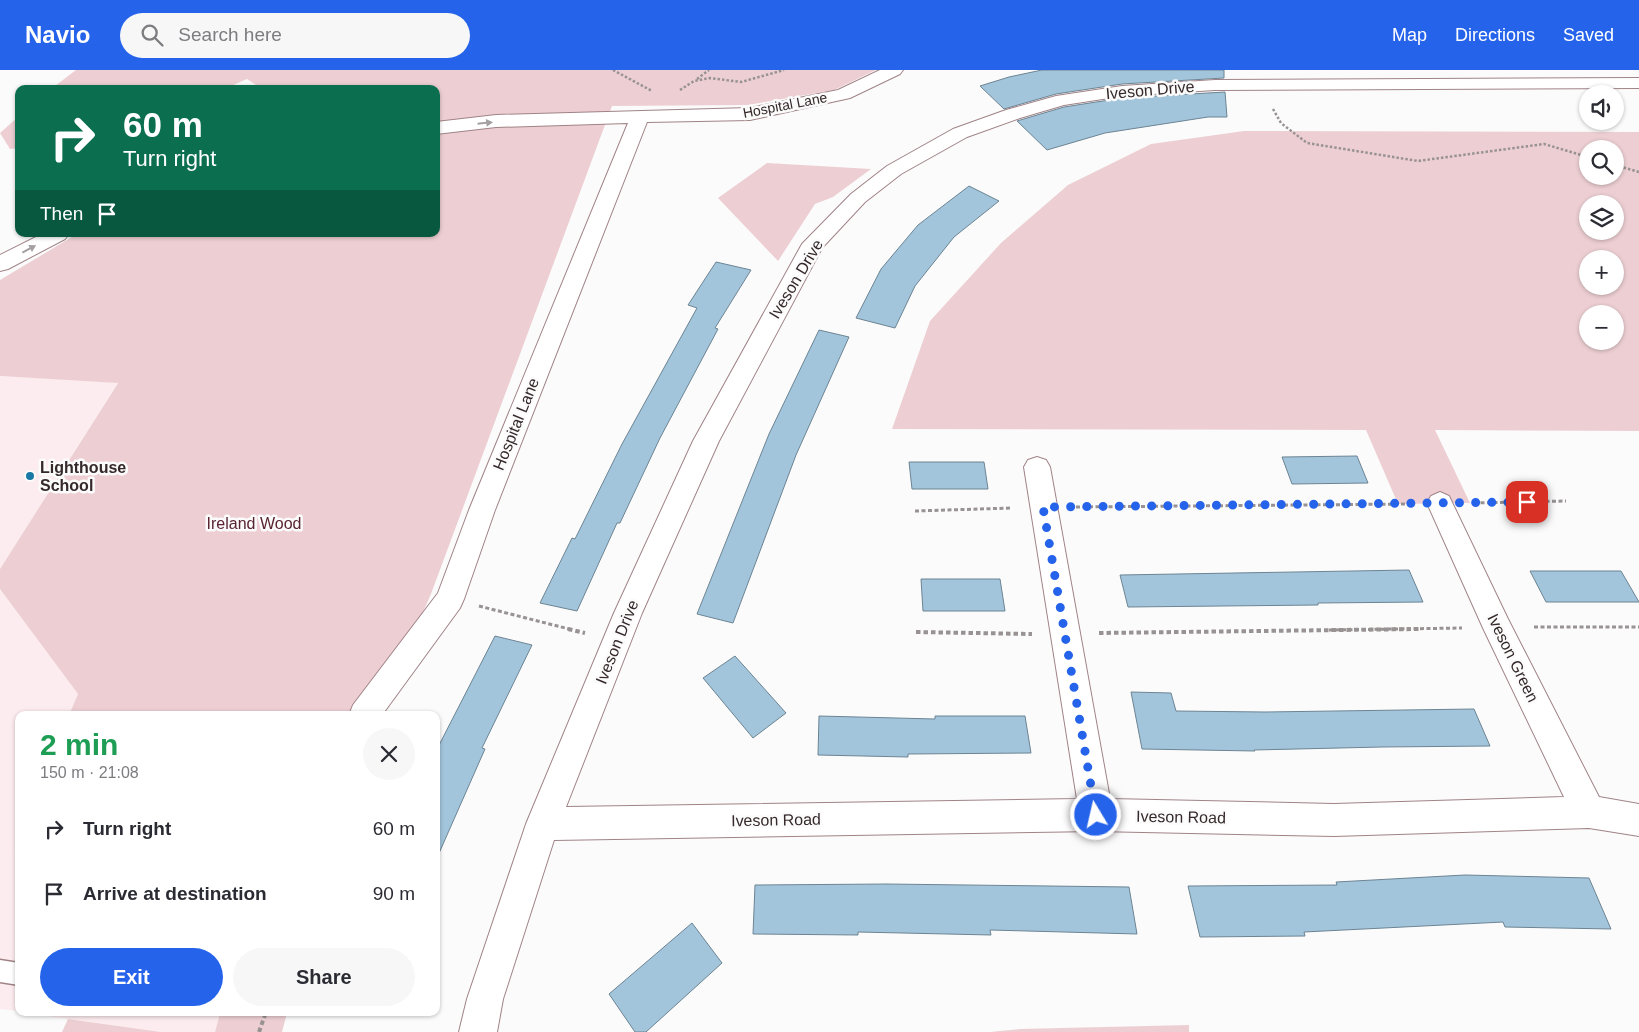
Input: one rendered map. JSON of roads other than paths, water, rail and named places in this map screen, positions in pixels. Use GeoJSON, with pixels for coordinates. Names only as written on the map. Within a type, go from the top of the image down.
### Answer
{"type":"FeatureCollection","features":[{"type":"Feature","properties":{"kind":"street","name":"Hospital Lane"},"geometry":{"type":"LineString","coordinates":[[440,128],[656,110],[750,114],[844,94],[894,70]]}},
{"type":"Feature","properties":{"kind":"street","name":"Iveson Drive"},"geometry":{"type":"LineString","coordinates":[[478,1032],[485,999],[543,824],[618,641],[706,441],[812,244],[858,198],[894,170],[930,148],[960,133],[1062,100],[1122,91],[1211,78],[1261,85],[1639,83]]}},
{"type":"Feature","properties":{"kind":"street","name":"Hospital Lane"},"geometry":{"type":"LineString","coordinates":[[367,711],[450,599],[486,501],[656,110]]}},
{"type":"Feature","properties":{"kind":"street"},"geometry":{"type":"LineString","coordinates":[[0,264],[52,237]]}},
{"type":"Feature","properties":{"kind":"street"},"geometry":{"type":"LineString","coordinates":[[1037,467],[1096,815]]}},
{"type":"Feature","properties":{"kind":"street","name":"Iveson Green"},"geometry":{"type":"LineString","coordinates":[[1440,503],[1498,628],[1588,812]]}},
{"type":"Feature","properties":{"kind":"street","name":"Iveson Road"},"geometry":{"type":"LineString","coordinates":[[543,824],[1096,815],[1334,820],[1588,812],[1639,820]]}},
{"type":"Feature","properties":{"kind":"lane"},"geometry":{"type":"LineString","coordinates":[[0,972],[15,974]]}},
{"type":"Feature","properties":{"kind":"place","name":"Lighthouse School"},"geometry":{"type":"Point","coordinates":[30,476]}},
{"type":"Feature","properties":{"kind":"park label","name":"Ireland Wood"},"geometry":{"type":"Point","coordinates":[254,523]}}]}
